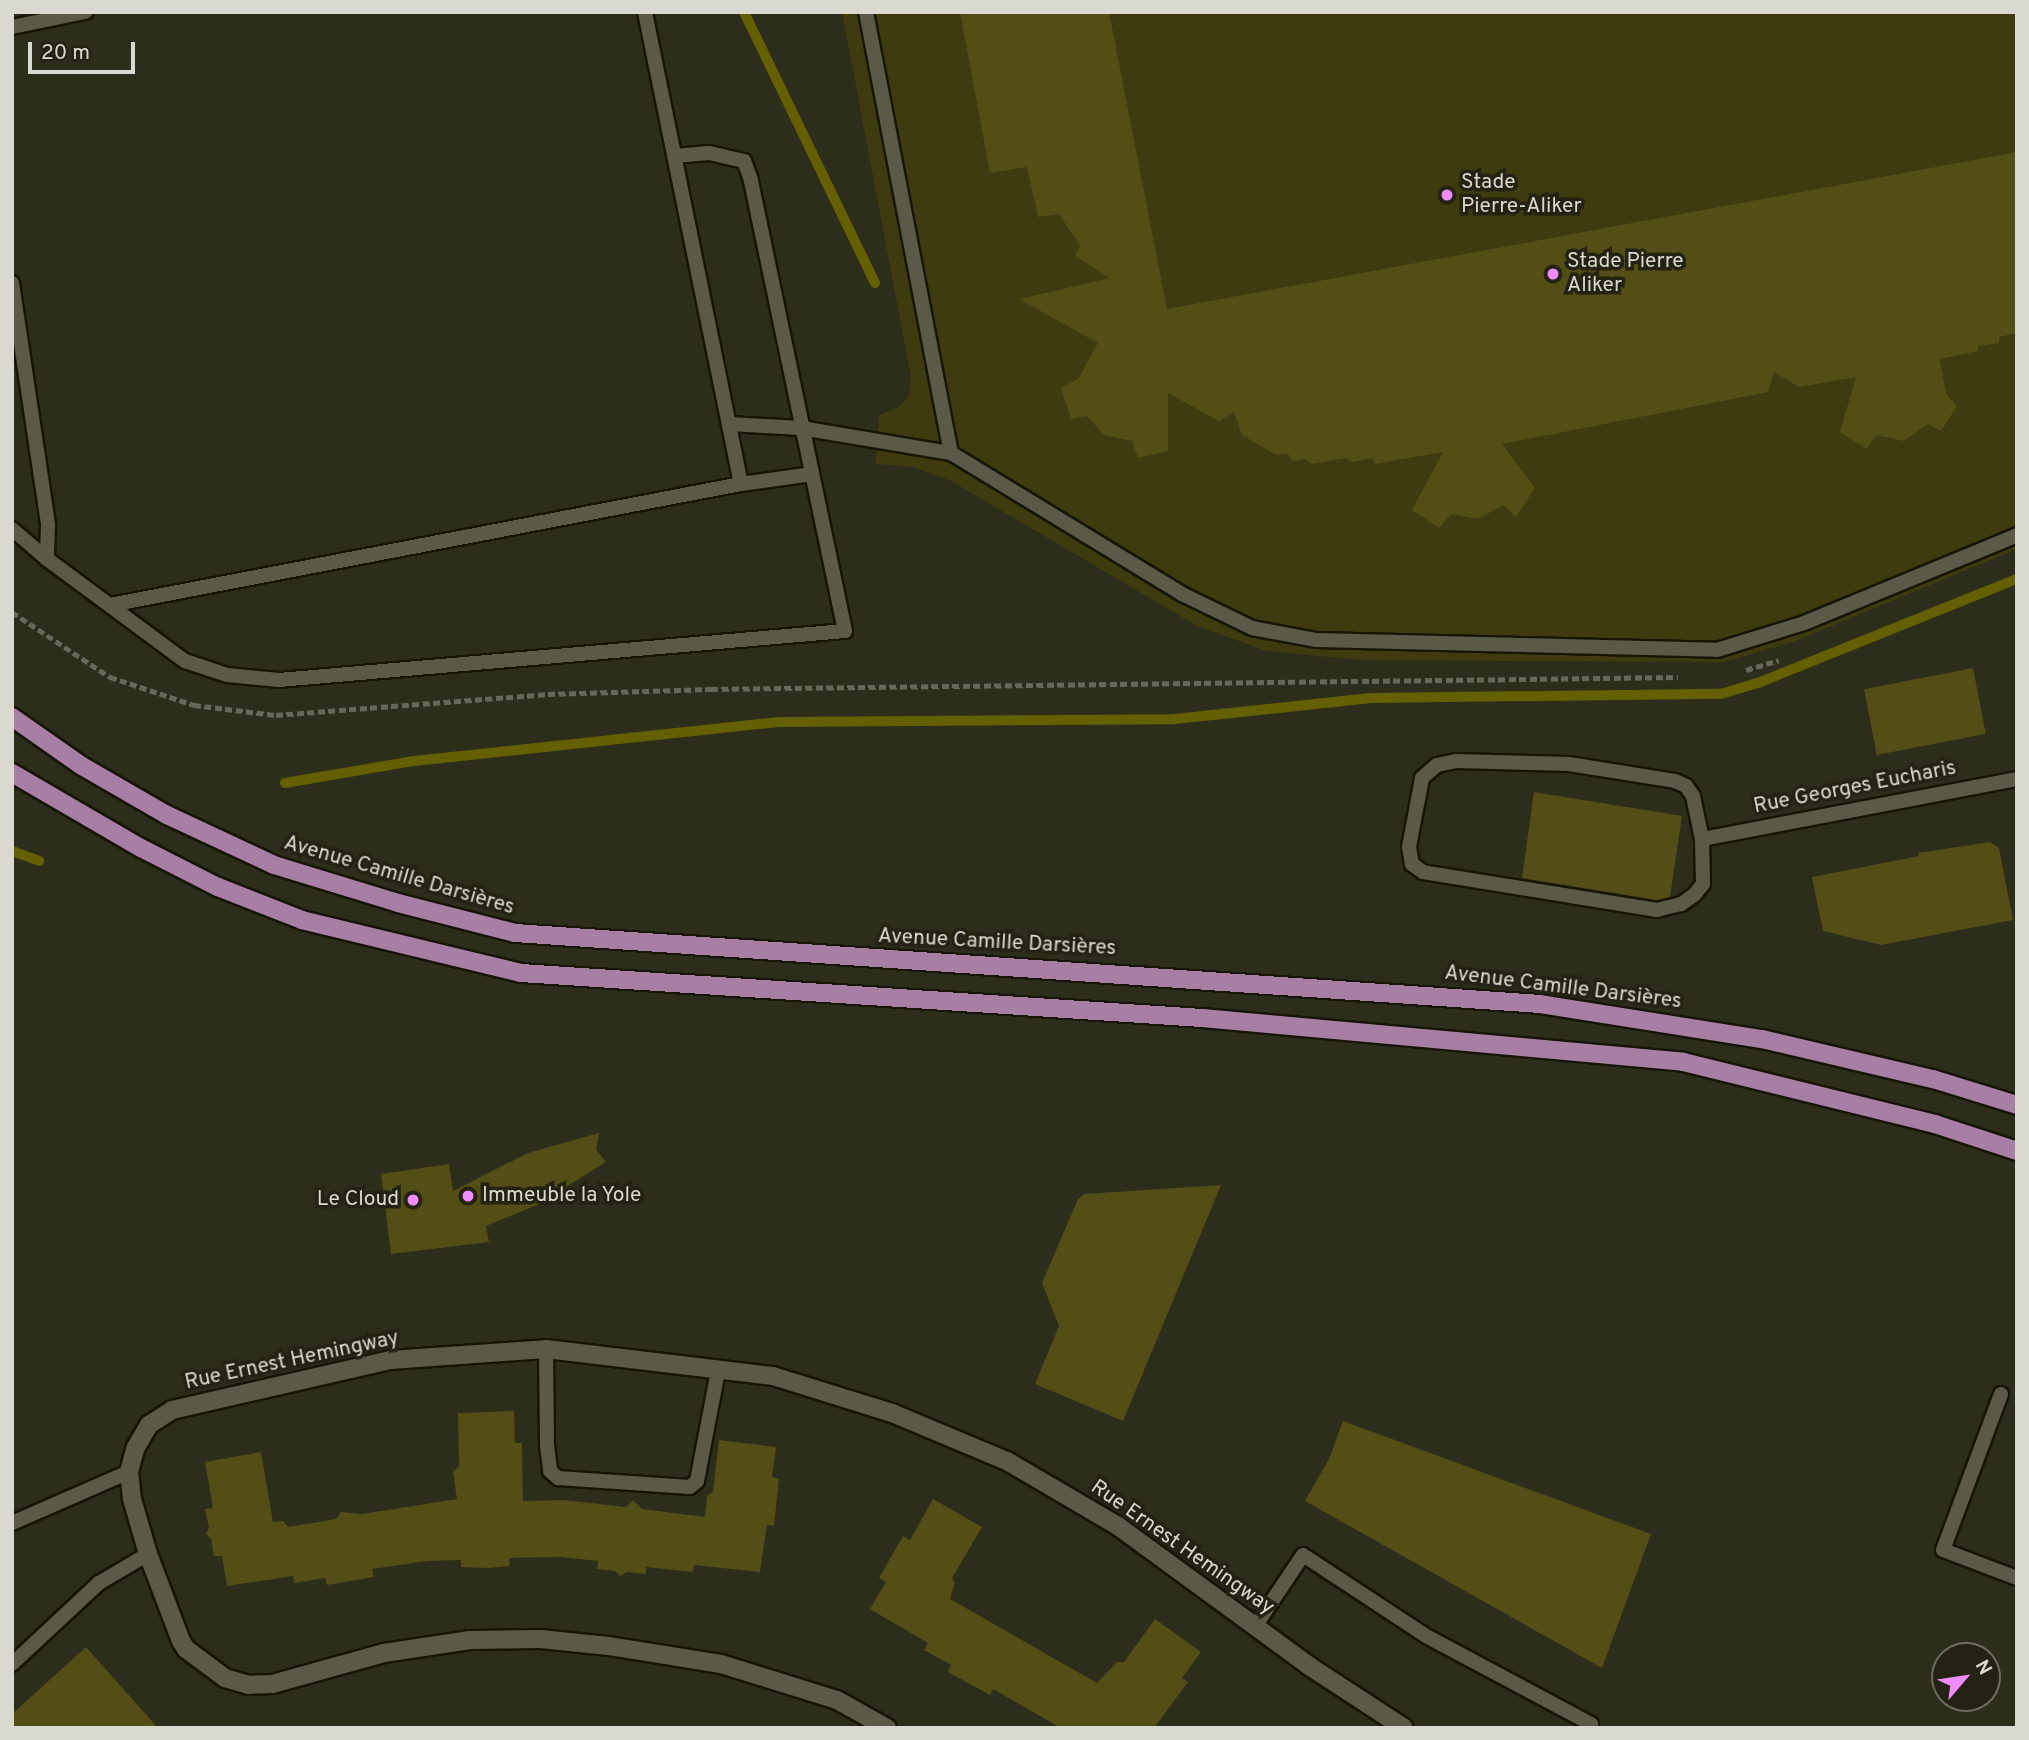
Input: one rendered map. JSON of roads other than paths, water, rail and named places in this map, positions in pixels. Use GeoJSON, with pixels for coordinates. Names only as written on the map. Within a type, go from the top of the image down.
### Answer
{"type":"FeatureCollection","features":[{"type":"Feature","properties":{"kind":"main road","name":"Avenue Camille Darsières"},"geometry":{"type":"LineString","coordinates":[[12,717],[92,772],[167,814],[274,865],[398,903],[515,933],[1540,1004],[1762,1039],[1933,1079],[2017,1105]]}},
{"type":"Feature","properties":{"kind":"main road"},"geometry":{"type":"LineString","coordinates":[[12,773],[141,848],[242,896],[302,920],[521,973],[1203,1018],[1683,1062],[1935,1124],[2017,1151]]}},
{"type":"Feature","properties":{"kind":"street","name":"Rue Ernest Hemingway"},"geometry":{"type":"LineString","coordinates":[[887,1728],[838,1700],[721,1664],[609,1646],[540,1639],[470,1640],[384,1653],[272,1684],[249,1685],[225,1678],[186,1649],[148,1554],[132,1499],[129,1472],[135,1449],[149,1425],[172,1410],[390,1360],[546,1349],[774,1376],[892,1413],[1007,1461],[1118,1526],[1309,1666],[1404,1728]]}},
{"type":"Feature","properties":{"kind":"lane"},"geometry":{"type":"LineString","coordinates":[[12,27],[85,12]]}},
{"type":"Feature","properties":{"kind":"lane"},"geometry":{"type":"LineString","coordinates":[[645,12],[741,484]]}},
{"type":"Feature","properties":{"kind":"lane"},"geometry":{"type":"LineString","coordinates":[[866,12],[951,453]]}},
{"type":"Feature","properties":{"kind":"lane"},"geometry":{"type":"LineString","coordinates":[[12,529],[47,559],[185,661],[227,675],[279,680],[845,631],[751,180],[744,161],[709,153],[674,156]]}},
{"type":"Feature","properties":{"kind":"lane"},"geometry":{"type":"LineString","coordinates":[[12,283],[48,525],[47,559]]}},
{"type":"Feature","properties":{"kind":"lane"},"geometry":{"type":"LineString","coordinates":[[729,424],[802,428],[951,453],[1182,594],[1252,628],[1317,640],[1717,650],[1804,623],[2017,535]]}},
{"type":"Feature","properties":{"kind":"lane"},"geometry":{"type":"LineString","coordinates":[[110,605],[741,484],[811,474]]}},
{"type":"Feature","properties":{"kind":"lane"},"geometry":{"type":"LineString","coordinates":[[1456,761],[1570,764],[1675,781],[1686,786],[1693,796],[1702,839],[1703,884],[1681,904],[1657,910],[1423,872],[1412,864],[1409,847],[1422,778],[1437,765],[1456,761]]}},
{"type":"Feature","properties":{"kind":"lane","name":"Rue Georges Eucharis"},"geometry":{"type":"LineString","coordinates":[[1702,839],[2017,779]]}},
{"type":"Feature","properties":{"kind":"lane"},"geometry":{"type":"LineString","coordinates":[[546,1349],[547,1445],[550,1471],[558,1478],[690,1488],[697,1481],[718,1371]]}},
{"type":"Feature","properties":{"kind":"lane"},"geometry":{"type":"LineString","coordinates":[[2001,1394],[1944,1550],[2017,1578]]}},
{"type":"Feature","properties":{"kind":"lane"},"geometry":{"type":"LineString","coordinates":[[12,1522],[129,1472]]}},
{"type":"Feature","properties":{"kind":"lane"},"geometry":{"type":"LineString","coordinates":[[12,1664],[99,1583],[148,1554]]}},
{"type":"Feature","properties":{"kind":"lane"},"geometry":{"type":"LineString","coordinates":[[1255,1625],[1303,1555],[1428,1637],[1591,1724],[1590,1728]]}},
{"type":"Feature","properties":{"kind":"waterway"},"geometry":{"type":"LineString","coordinates":[[744,12],[875,283]]}},
{"type":"Feature","properties":{"kind":"waterway"},"geometry":{"type":"LineString","coordinates":[[285,783],[414,761],[780,722],[1175,719],[1371,698],[1721,694],[1758,683],[2017,579]]}},
{"type":"Feature","properties":{"kind":"waterway"},"geometry":{"type":"LineString","coordinates":[[12,851],[39,861]]}},
{"type":"Feature","properties":{"kind":"place","name":"Stade Pierre-Aliker"},"geometry":{"type":"Point","coordinates":[1447,195]}},
{"type":"Feature","properties":{"kind":"place","name":"Stade Pierre Aliker"},"geometry":{"type":"Point","coordinates":[1553,274]}},
{"type":"Feature","properties":{"kind":"place","name":"Immeuble la Yole"},"geometry":{"type":"Point","coordinates":[468,1196]}},
{"type":"Feature","properties":{"kind":"place","name":"Le Cloud"},"geometry":{"type":"Point","coordinates":[413,1200]}}]}
